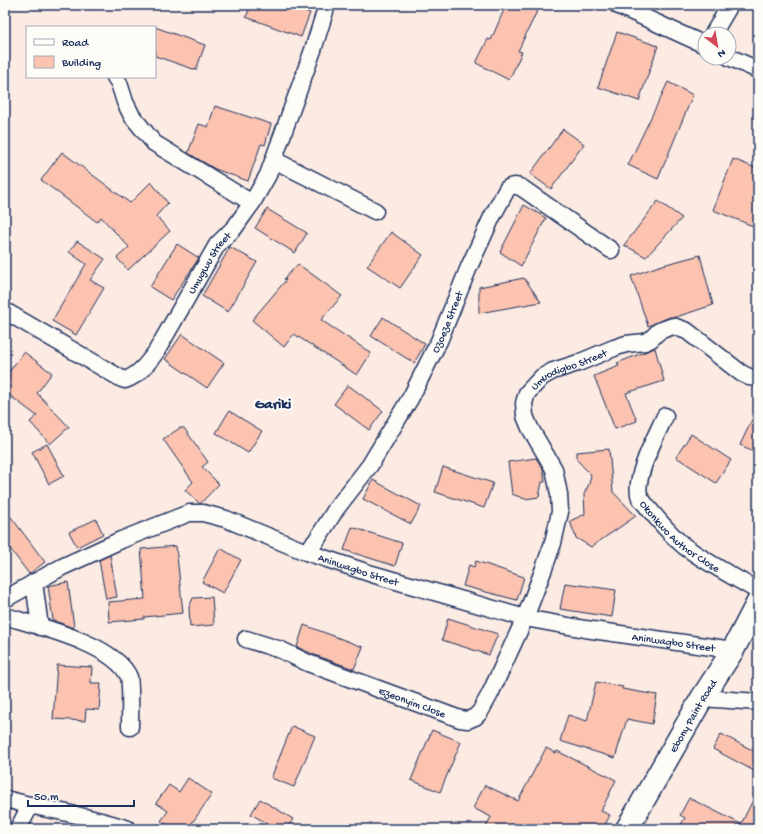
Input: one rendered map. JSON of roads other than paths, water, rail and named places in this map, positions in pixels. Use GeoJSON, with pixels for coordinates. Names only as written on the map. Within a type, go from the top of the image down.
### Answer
{"type":"FeatureCollection","features":[{"type":"Feature","properties":{"kind":"street","name":"Umugwu Street"},"geometry":{"type":"LineString","coordinates":[[5,311],[122,379],[125,380],[133,377],[147,364],[156,352],[216,245],[235,227],[252,203],[268,175],[313,50],[327,5]]}},
{"type":"Feature","properties":{"kind":"street"},"geometry":{"type":"LineString","coordinates":[[617,5],[697,41]]}},
{"type":"Feature","properties":{"kind":"street"},"geometry":{"type":"LineString","coordinates":[[718,26],[730,5]]}},
{"type":"Feature","properties":{"kind":"street"},"geometry":{"type":"LineString","coordinates":[[737,61],[758,70]]}},
{"type":"Feature","properties":{"kind":"street"},"geometry":{"type":"LineString","coordinates":[[116,78],[132,116],[154,143],[252,203]]}},
{"type":"Feature","properties":{"kind":"street"},"geometry":{"type":"LineString","coordinates":[[274,160],[375,211]]}},
{"type":"Feature","properties":{"kind":"street","name":"Ozoeze Street"},"geometry":{"type":"LineString","coordinates":[[306,552],[316,541],[336,509],[366,472],[411,397],[439,341],[469,266],[492,217],[510,186],[522,188],[611,250]]}},
{"type":"Feature","properties":{"kind":"street","name":"Umuodigbo Street"},"geometry":{"type":"LineString","coordinates":[[525,618],[553,543],[560,512],[559,494],[554,469],[530,428],[525,416],[524,403],[527,392],[532,386],[542,377],[553,371],[626,344],[645,342],[651,339],[659,330],[673,326],[686,331],[741,374],[758,378]]}},
{"type":"Feature","properties":{"kind":"street","name":"Okonkwo Author Close"},"geometry":{"type":"LineString","coordinates":[[665,416],[639,479],[638,493],[640,498],[670,533],[683,545],[706,561],[758,591]]}},
{"type":"Feature","properties":{"kind":"street","name":"Aninwagbo Street"},"geometry":{"type":"LineString","coordinates":[[5,599],[62,567],[121,540],[189,513],[203,513],[226,519],[306,552],[378,576],[525,618],[580,629],[733,650]]}},
{"type":"Feature","properties":{"kind":"street"},"geometry":{"type":"LineString","coordinates":[[34,582],[40,627]]}},
{"type":"Feature","properties":{"kind":"street","name":"Ebony Paint Road"},"geometry":{"type":"LineString","coordinates":[[627,829],[702,698],[733,650],[758,602]]}},
{"type":"Feature","properties":{"kind":"street"},"geometry":{"type":"LineString","coordinates":[[5,616],[59,633],[100,650],[114,659],[130,678],[130,726]]}},
{"type":"Feature","properties":{"kind":"street","name":"Ezeonyim Close"},"geometry":{"type":"LineString","coordinates":[[246,639],[281,650],[308,663],[424,706],[468,720],[475,717],[480,712],[490,694],[525,618]]}},
{"type":"Feature","properties":{"kind":"street"},"geometry":{"type":"LineString","coordinates":[[702,698],[758,702]]}},
{"type":"Feature","properties":{"kind":"street"},"geometry":{"type":"LineString","coordinates":[[5,800],[79,816],[128,829]]}},
{"type":"Feature","properties":{"kind":"street"},"geometry":{"type":"LineString","coordinates":[[18,829],[30,806]]}},
{"type":"Feature","properties":{"kind":"district","name":"Gariki"},"geometry":{"type":"Point","coordinates":[273,403]}}]}
